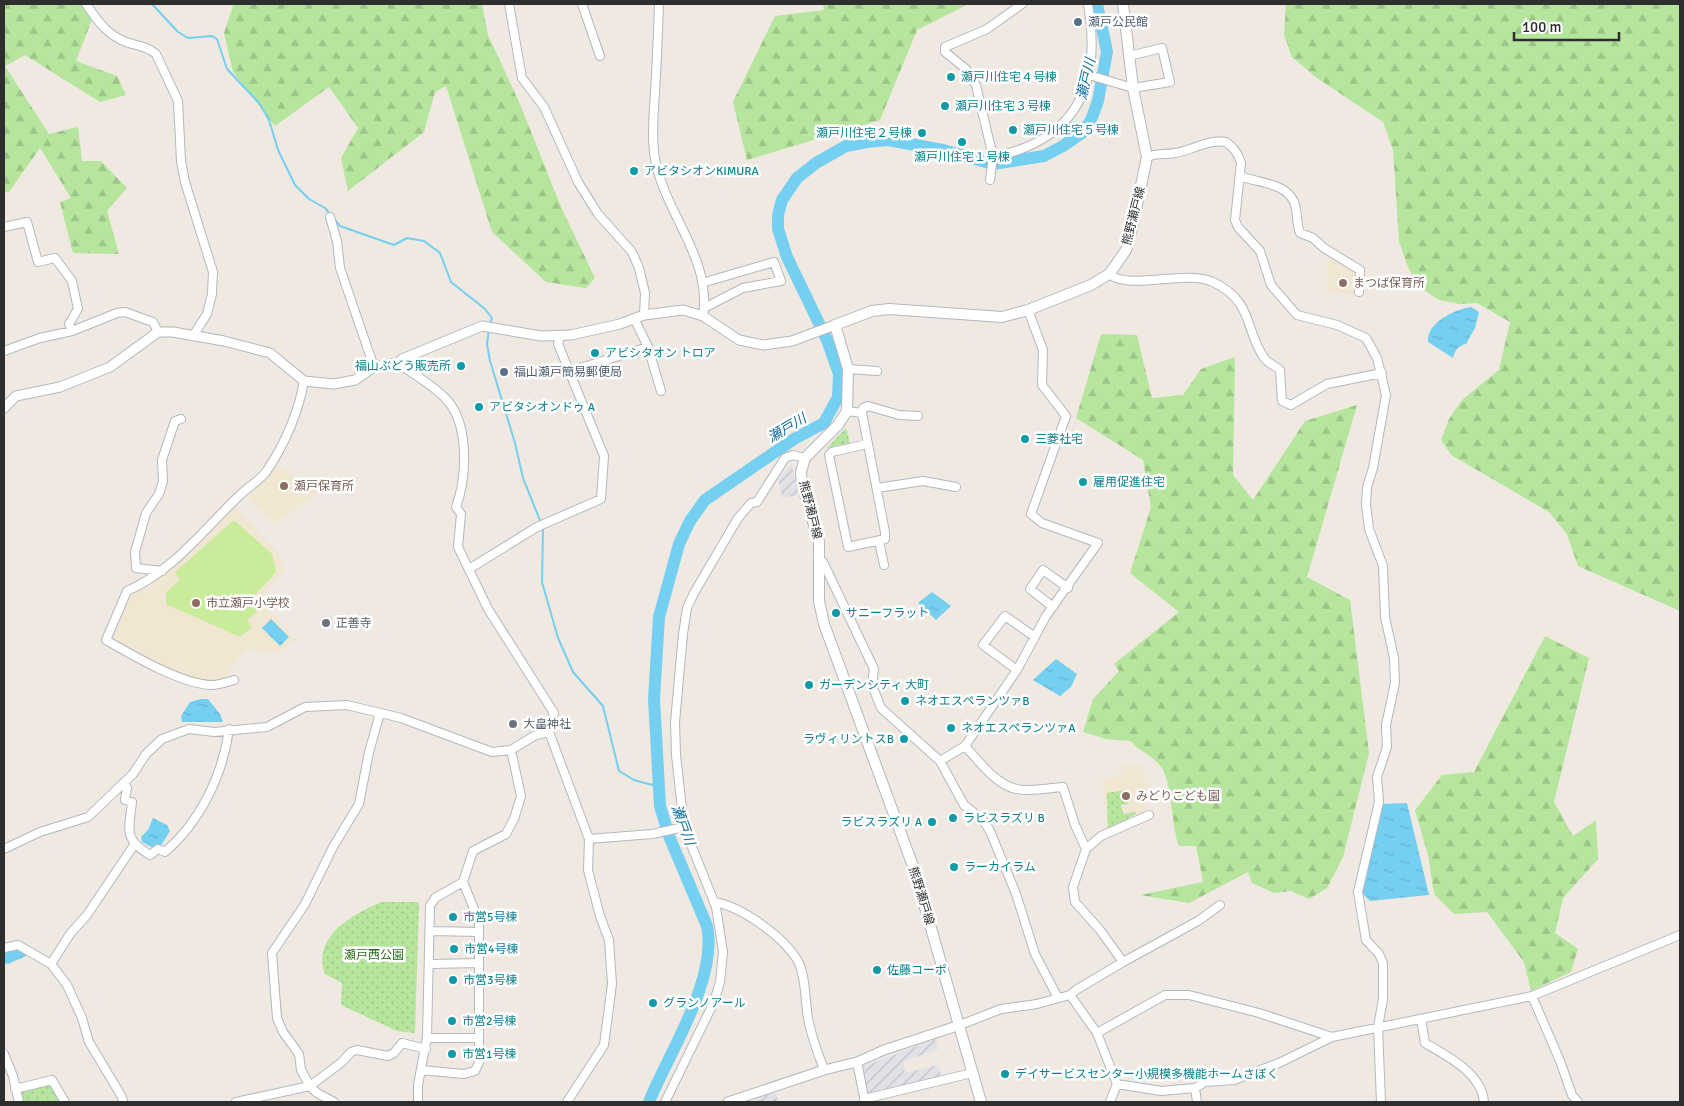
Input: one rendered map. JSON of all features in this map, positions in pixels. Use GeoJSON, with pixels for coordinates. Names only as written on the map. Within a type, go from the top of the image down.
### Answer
{"type":"FeatureCollection","features":[{"type":"Feature","properties":{"kind":"main road","name":"熊野瀬戸線"},"geometry":{"type":"LineString","coordinates":[[833,326],[872,311],[889,309],[1002,317],[1028,310],[1091,285],[1110,274],[1126,250],[1147,157],[1133,88],[1124,4]]}},
{"type":"Feature","properties":{"kind":"main road"},"geometry":{"type":"LineString","coordinates":[[805,458],[838,425],[847,410],[848,369],[833,326]]}},
{"type":"Feature","properties":{"kind":"main road","name":"熊野瀬戸線"},"geometry":{"type":"LineString","coordinates":[[805,458],[801,472],[802,484],[819,542],[819,601],[824,624],[914,869],[982,1102]]}},
{"type":"Feature","properties":{"kind":"street"},"geometry":{"type":"LineString","coordinates":[[86,4],[107,32],[126,42],[150,49],[156,54],[178,100],[181,161],[185,182],[213,272],[212,294],[207,314],[193,336]]}},
{"type":"Feature","properties":{"kind":"street"},"geometry":{"type":"LineString","coordinates":[[509,4],[522,78],[544,107],[578,182],[598,214],[632,252],[639,268],[645,293],[644,315]]}},
{"type":"Feature","properties":{"kind":"street"},"geometry":{"type":"LineString","coordinates":[[582,4],[600,56]]}},
{"type":"Feature","properties":{"kind":"street"},"geometry":{"type":"LineString","coordinates":[[659,4],[653,130],[654,157],[664,193],[696,255],[702,283],[704,312]]}},
{"type":"Feature","properties":{"kind":"street"},"geometry":{"type":"LineString","coordinates":[[990,180],[993,159],[976,85],[966,69],[945,52],[945,47],[987,29],[1022,4]]}},
{"type":"Feature","properties":{"kind":"street"},"geometry":{"type":"LineString","coordinates":[[993,159],[1018,152],[1033,145],[1059,127],[1074,110],[1091,76],[1092,27],[1088,4]]}},
{"type":"Feature","properties":{"kind":"street"},"geometry":{"type":"LineString","coordinates":[[1091,76],[1114,81],[1133,88],[1170,82],[1162,48],[1129,56]]}},
{"type":"Feature","properties":{"kind":"street"},"geometry":{"type":"LineString","coordinates":[[1147,157],[1154,154],[1175,153],[1211,142],[1226,142],[1239,155],[1240,176],[1235,220],[1238,227],[1260,251],[1271,285],[1297,315],[1337,325],[1366,338],[1371,344],[1382,373],[1386,395],[1373,468],[1367,487],[1366,505],[1369,529],[1382,566],[1385,617],[1394,658],[1395,683],[1386,725],[1387,747],[1377,777],[1379,802],[1358,892],[1366,940],[1383,963],[1384,999],[1378,1027],[1381,1102]]}},
{"type":"Feature","properties":{"kind":"street"},"geometry":{"type":"LineString","coordinates":[[1240,176],[1271,183],[1288,196],[1294,202],[1300,233],[1313,238],[1324,248],[1360,270],[1360,292]]}},
{"type":"Feature","properties":{"kind":"street"},"geometry":{"type":"LineString","coordinates":[[330,217],[337,241],[340,268],[374,368]]}},
{"type":"Feature","properties":{"kind":"street"},"geometry":{"type":"LineString","coordinates":[[4,227],[27,222],[38,262],[55,258],[72,281],[78,309],[69,324],[72,331]]}},
{"type":"Feature","properties":{"kind":"street"},"geometry":{"type":"LineString","coordinates":[[702,283],[774,262],[781,281],[744,288],[704,312]]}},
{"type":"Feature","properties":{"kind":"street"},"geometry":{"type":"LineString","coordinates":[[1110,274],[1137,281],[1197,276],[1215,283],[1244,308],[1265,359],[1280,370],[1282,401],[1285,404],[1290,405],[1327,384],[1382,373]]}},
{"type":"Feature","properties":{"kind":"street"},"geometry":{"type":"LineString","coordinates":[[4,408],[16,396],[60,387],[110,367],[158,332],[173,332],[224,341],[270,353],[304,381],[334,384],[354,380],[374,368],[398,363],[402,359],[457,335],[489,327],[517,334],[560,336],[620,324],[644,315],[683,310],[704,312],[739,340],[764,345],[784,343],[833,326]]}},
{"type":"Feature","properties":{"kind":"street"},"geometry":{"type":"LineString","coordinates":[[940,761],[965,746],[1017,670],[1053,607],[1098,543],[1042,522],[1032,514],[1066,416],[1042,385],[1043,350],[1028,310]]}},
{"type":"Feature","properties":{"kind":"street"},"geometry":{"type":"LineString","coordinates":[[4,351],[40,338],[72,331],[117,313],[125,312],[152,322],[158,332]]}},
{"type":"Feature","properties":{"kind":"street"},"geometry":{"type":"LineString","coordinates":[[634,318],[648,347],[662,391]]}},
{"type":"Feature","properties":{"kind":"street"},"geometry":{"type":"LineString","coordinates":[[469,569],[537,527],[601,499],[604,456],[558,344],[560,336]]}},
{"type":"Feature","properties":{"kind":"street"},"geometry":{"type":"LineString","coordinates":[[570,371],[648,347]]}},
{"type":"Feature","properties":{"kind":"street"},"geometry":{"type":"LineString","coordinates":[[398,363],[446,398],[462,428],[460,494],[456,507],[461,514],[458,547],[488,609],[554,713],[549,732],[589,839],[588,870],[600,916],[609,940],[612,984],[604,1045],[567,1102]]}},
{"type":"Feature","properties":{"kind":"street"},"geometry":{"type":"LineString","coordinates":[[848,369],[877,370]]}},
{"type":"Feature","properties":{"kind":"street"},"geometry":{"type":"LineString","coordinates":[[234,680],[214,685],[198,684],[131,654],[106,640],[127,591],[141,585],[162,571],[264,474],[300,406],[304,381]]}},
{"type":"Feature","properties":{"kind":"street"},"geometry":{"type":"LineString","coordinates":[[862,413],[868,406],[899,415],[918,416]]}},
{"type":"Feature","properties":{"kind":"street"},"geometry":{"type":"LineString","coordinates":[[847,410],[862,413]]}},
{"type":"Feature","properties":{"kind":"street"},"geometry":{"type":"LineString","coordinates":[[862,413],[877,488],[885,539],[848,547],[829,455],[832,452],[868,444]]}},
{"type":"Feature","properties":{"kind":"street"},"geometry":{"type":"LineString","coordinates":[[162,571],[136,568],[135,552],[146,513],[159,494],[163,481],[162,460],[166,445],[175,421],[180,419]]}},
{"type":"Feature","properties":{"kind":"street"},"geometry":{"type":"LineString","coordinates":[[665,1102],[714,1002],[720,982],[723,952],[721,928],[714,902],[682,827],[675,722],[687,608],[738,518],[751,503],[757,502],[785,458],[793,455],[805,458]]}},
{"type":"Feature","properties":{"kind":"street"},"geometry":{"type":"LineString","coordinates":[[877,488],[923,481],[956,487]]}},
{"type":"Feature","properties":{"kind":"street"},"geometry":{"type":"LineString","coordinates":[[878,541],[884,565]]}},
{"type":"Feature","properties":{"kind":"street"},"geometry":{"type":"LineString","coordinates":[[818,557],[823,562],[874,669],[872,685],[881,708],[940,761],[964,805],[983,820],[990,831],[1016,894],[1035,954],[1058,998]]}},
{"type":"Feature","properties":{"kind":"street"},"geometry":{"type":"LineString","coordinates":[[1053,607],[1030,589],[1043,570],[1068,588]]}},
{"type":"Feature","properties":{"kind":"street"},"geometry":{"type":"LineString","coordinates":[[1017,670],[983,645],[1004,616],[1035,637]]}},
{"type":"Feature","properties":{"kind":"street"},"geometry":{"type":"LineString","coordinates":[[4,849],[40,832],[88,817],[133,774],[146,754],[162,739],[189,729],[214,732],[229,729],[267,727],[305,707],[347,704],[401,718],[492,752],[511,750],[534,736],[549,732]]}},
{"type":"Feature","properties":{"kind":"street"},"geometry":{"type":"LineString","coordinates":[[334,1102],[317,1093],[310,1086],[301,1070],[299,1054],[277,1018],[272,953],[305,904],[332,847],[359,804],[369,752],[380,713]]}},
{"type":"Feature","properties":{"kind":"street"},"geometry":{"type":"LineString","coordinates":[[123,783],[127,788],[125,800],[132,802],[128,833],[134,845],[150,855],[158,849],[165,852],[182,835],[215,784],[226,750],[229,729]]}},
{"type":"Feature","properties":{"kind":"street"},"geometry":{"type":"LineString","coordinates":[[965,746],[999,781],[1010,787],[1018,790],[1064,787],[1075,825],[1086,849]]}},
{"type":"Feature","properties":{"kind":"street"},"geometry":{"type":"LineString","coordinates":[[418,1102],[421,1070],[426,1049],[430,906],[435,898],[463,882],[473,851],[506,834],[514,819],[521,796],[511,750]]}},
{"type":"Feature","properties":{"kind":"street"},"geometry":{"type":"LineString","coordinates":[[1123,962],[1100,930],[1075,902],[1073,887],[1086,849],[1101,836],[1149,815]]}},
{"type":"Feature","properties":{"kind":"street"},"geometry":{"type":"LineString","coordinates":[[589,839],[654,834],[682,827]]}},
{"type":"Feature","properties":{"kind":"street"},"geometry":{"type":"LineString","coordinates":[[51,964],[70,934],[87,915],[134,845]]}},
{"type":"Feature","properties":{"kind":"street"},"geometry":{"type":"LineString","coordinates":[[421,1070],[464,1074],[475,1071],[478,1062],[479,932],[474,906],[463,882]]}},
{"type":"Feature","properties":{"kind":"street"},"geometry":{"type":"LineString","coordinates":[[714,902],[725,904],[767,929],[778,937],[798,962],[812,1037],[824,1070]]}},
{"type":"Feature","properties":{"kind":"street"},"geometry":{"type":"LineString","coordinates":[[728,1102],[824,1070],[857,1062],[884,1050],[960,1025],[1001,1009],[1070,995],[1123,962],[1203,917],[1220,905]]}},
{"type":"Feature","properties":{"kind":"street"},"geometry":{"type":"LineString","coordinates":[[433,932],[479,932]]}},
{"type":"Feature","properties":{"kind":"street"},"geometry":{"type":"LineString","coordinates":[[1117,1084],[1160,1092],[1195,1088],[1205,1082],[1234,1080],[1279,1063],[1332,1037],[1532,996],[1680,935]]}},
{"type":"Feature","properties":{"kind":"street"},"geometry":{"type":"LineString","coordinates":[[4,948],[18,945],[51,964],[67,985],[82,1018],[89,1042],[122,1097],[123,1102]]}},
{"type":"Feature","properties":{"kind":"street"},"geometry":{"type":"LineString","coordinates":[[432,964],[478,963]]}},
{"type":"Feature","properties":{"kind":"street"},"geometry":{"type":"LineString","coordinates":[[1070,995],[1097,1033],[1117,1084],[1110,1102]]}},
{"type":"Feature","properties":{"kind":"street"},"geometry":{"type":"LineString","coordinates":[[1097,1033],[1165,995],[1189,995],[1259,1013],[1332,1037]]}},
{"type":"Feature","properties":{"kind":"street"},"geometry":{"type":"LineString","coordinates":[[1532,996],[1560,1061],[1572,1095],[1578,1102]]}},
{"type":"Feature","properties":{"kind":"street"},"geometry":{"type":"LineString","coordinates":[[1421,1019],[1425,1043],[1466,1069],[1484,1096],[1484,1102]]}},
{"type":"Feature","properties":{"kind":"street"},"geometry":{"type":"LineString","coordinates":[[431,1038],[479,1038]]}},
{"type":"Feature","properties":{"kind":"street"},"geometry":{"type":"LineString","coordinates":[[236,1102],[310,1086],[342,1062],[351,1052],[356,1050],[388,1056],[394,1053],[402,1043],[426,1049]]}},
{"type":"Feature","properties":{"kind":"street"},"geometry":{"type":"LineString","coordinates":[[4,1054],[13,1076],[19,1102]]}},
{"type":"Feature","properties":{"kind":"street"},"geometry":{"type":"LineString","coordinates":[[857,1062],[864,1101],[972,1073]]}},
{"type":"Feature","properties":{"kind":"street"},"geometry":{"type":"LineString","coordinates":[[4,1079],[13,1076]]}},
{"type":"Feature","properties":{"kind":"street"},"geometry":{"type":"LineString","coordinates":[[15,1089],[52,1080],[65,1102]]}},
{"type":"Feature","properties":{"kind":"street"},"geometry":{"type":"LineString","coordinates":[[1195,1088],[1197,1102]]}},
{"type":"Feature","properties":{"kind":"shaded area","name":"まつば保育所"},"geometry":{"type":"Polygon","coordinates":[[[1328,255],[1359,273],[1357,294],[1327,293],[1328,255]]]}},
{"type":"Feature","properties":{"kind":"shaded area","name":"瀬戸保育所"},"geometry":{"type":"Polygon","coordinates":[[[272,462],[298,479],[300,476],[317,492],[278,522],[270,519],[248,499],[272,462]]]}},
{"type":"Feature","properties":{"kind":"shaded area"},"geometry":{"type":"Polygon","coordinates":[[[792,464],[798,495],[782,498],[778,479],[792,464]]]}},
{"type":"Feature","properties":{"kind":"shaded area","name":"市立瀬戸小学校"},"geometry":{"type":"Polygon","coordinates":[[[234,507],[278,552],[284,570],[263,595],[271,612],[296,639],[280,652],[245,650],[219,684],[200,683],[112,642],[110,639],[130,592],[147,589],[234,507]]]}},
{"type":"Feature","properties":{"kind":"shaded area","name":"みどりこども園"},"geometry":{"type":"Polygon","coordinates":[[[1142,765],[1148,794],[1146,797],[1146,811],[1107,830],[1103,781],[1121,774],[1122,766],[1142,765]]]}},
{"type":"Feature","properties":{"kind":"shaded area"},"geometry":{"type":"Polygon","coordinates":[[[935,1039],[938,1049],[903,1062],[905,1073],[938,1065],[942,1077],[866,1095],[859,1068],[935,1039]]]}},
{"type":"Feature","properties":{"kind":"shaded area"},"geometry":{"type":"Polygon","coordinates":[[[776,1093],[778,1102],[756,1102],[755,1097],[776,1093]]]}},
{"type":"Feature","properties":{"kind":"green space"},"geometry":{"type":"Polygon","coordinates":[[[4,4],[81,4],[93,17],[76,61],[117,76],[126,95],[100,102],[25,55],[5,66],[49,134],[78,127],[82,161],[101,161],[127,188],[107,211],[119,254],[73,253],[60,202],[71,198],[40,148],[9,192],[4,192],[4,4]]]}},
{"type":"Feature","properties":{"kind":"green space"},"geometry":{"type":"Polygon","coordinates":[[[230,4],[482,4],[488,35],[520,104],[561,207],[595,278],[586,288],[546,282],[492,232],[446,86],[435,92],[424,132],[348,191],[341,158],[358,128],[329,87],[275,126],[233,72],[224,33],[233,6],[230,4]]]}},
{"type":"Feature","properties":{"kind":"green space"},"geometry":{"type":"Polygon","coordinates":[[[823,4],[969,4],[917,30],[880,120],[747,160],[733,102],[775,16],[824,10],[823,4]]]}},
{"type":"Feature","properties":{"kind":"green space"},"geometry":{"type":"Polygon","coordinates":[[[1286,4],[1680,4],[1680,611],[1578,566],[1567,534],[1549,512],[1451,455],[1441,440],[1449,419],[1462,400],[1499,370],[1510,322],[1477,303],[1459,304],[1439,300],[1419,287],[1407,265],[1399,241],[1393,150],[1383,122],[1317,78],[1292,57],[1284,35],[1286,4]]]}},
{"type":"Feature","properties":{"kind":"green space"},"geometry":{"type":"Polygon","coordinates":[[[1101,334],[1137,335],[1152,398],[1183,395],[1201,369],[1235,357],[1233,475],[1253,500],[1305,421],[1357,405],[1307,577],[1350,600],[1369,753],[1343,857],[1327,888],[1309,899],[1291,891],[1274,893],[1252,883],[1248,872],[1189,903],[1140,895],[1203,882],[1196,846],[1179,846],[1167,780],[1158,763],[1131,741],[1106,739],[1083,732],[1093,699],[1119,671],[1114,664],[1179,612],[1130,573],[1151,507],[1143,460],[1076,418],[1101,334]]]}},
{"type":"Feature","properties":{"kind":"green space"},"geometry":{"type":"Polygon","coordinates":[[[846,428],[850,443],[827,448],[846,428]]]}},
{"type":"Feature","properties":{"kind":"green space"},"geometry":{"type":"Polygon","coordinates":[[[234,520],[272,554],[276,572],[253,597],[259,609],[247,621],[252,627],[240,637],[166,604],[166,592],[180,580],[175,572],[234,520]]]}},
{"type":"Feature","properties":{"kind":"green space"},"geometry":{"type":"Polygon","coordinates":[[[1545,636],[1589,658],[1554,802],[1573,836],[1596,820],[1598,859],[1563,898],[1555,933],[1578,949],[1571,972],[1531,991],[1524,962],[1487,912],[1454,914],[1434,894],[1428,855],[1415,810],[1442,775],[1474,772],[1545,636]]]}},
{"type":"Feature","properties":{"kind":"green space"},"geometry":{"type":"Polygon","coordinates":[[[1126,790],[1128,804],[1121,805],[1123,814],[1136,812],[1136,814],[1108,829],[1107,793],[1126,790]]]}},
{"type":"Feature","properties":{"kind":"green space","name":"瀬戸西公園"},"geometry":{"type":"Polygon","coordinates":[[[382,902],[419,902],[415,1033],[397,1031],[341,1005],[342,983],[325,974],[322,961],[324,949],[329,938],[348,920],[382,902]]]}},
{"type":"Feature","properties":{"kind":"green space"},"geometry":{"type":"Polygon","coordinates":[[[52,1084],[62,1102],[24,1102],[20,1090],[52,1084]]]}},
{"type":"Feature","properties":{"kind":"water"},"geometry":{"type":"Polygon","coordinates":[[[1471,307],[1479,312],[1475,328],[1466,344],[1457,349],[1453,358],[1428,342],[1432,329],[1443,318],[1464,308],[1471,307]]]}},
{"type":"Feature","properties":{"kind":"water"},"geometry":{"type":"Polygon","coordinates":[[[932,592],[951,606],[936,620],[918,603],[932,592]]]}},
{"type":"Feature","properties":{"kind":"water"},"geometry":{"type":"Polygon","coordinates":[[[271,619],[289,637],[280,646],[262,628],[271,619]]]}},
{"type":"Feature","properties":{"kind":"water"},"geometry":{"type":"Polygon","coordinates":[[[1056,659],[1077,674],[1071,687],[1060,696],[1033,680],[1056,659]]]}},
{"type":"Feature","properties":{"kind":"water"},"geometry":{"type":"Polygon","coordinates":[[[208,699],[220,714],[223,722],[182,722],[181,716],[190,702],[208,699]]]}},
{"type":"Feature","properties":{"kind":"water"},"geometry":{"type":"Polygon","coordinates":[[[1407,803],[1429,895],[1370,901],[1362,893],[1382,804],[1407,803]]]}},
{"type":"Feature","properties":{"kind":"water"},"geometry":{"type":"Polygon","coordinates":[[[153,818],[167,825],[170,831],[160,847],[155,849],[142,842],[141,837],[148,830],[153,818]]]}},
{"type":"Feature","properties":{"kind":"water"},"geometry":{"type":"Polygon","coordinates":[[[13,948],[27,954],[26,956],[8,964],[4,963],[4,949],[13,948]]]}},
{"type":"Feature","properties":{"kind":"waterway"},"geometry":{"type":"LineString","coordinates":[[152,4],[178,32],[188,38],[212,36],[217,39],[227,69],[259,103],[269,120],[278,150],[295,185],[309,199],[325,208],[340,226],[394,245],[407,238],[424,241],[440,253],[451,282],[485,309],[492,318],[490,325]]}},
{"type":"Feature","properties":{"kind":"waterway","name":"瀬戸川"},"geometry":{"type":"LineString","coordinates":[[649,1102],[690,1016],[699,992],[708,947],[707,926],[669,836],[660,806],[654,699],[659,617],[679,544],[690,521],[705,500],[794,439],[824,423],[838,397],[839,374],[827,340],[787,257],[778,229],[778,215],[782,200],[797,178],[816,163],[846,146],[888,140],[943,150],[993,164],[1044,156],[1063,146],[1083,132],[1091,120],[1098,101],[1107,52],[1097,4]]}},
{"type":"Feature","properties":{"kind":"waterway"},"geometry":{"type":"LineString","coordinates":[[489,329],[487,344],[490,361],[515,443],[523,478],[541,523]]}},
{"type":"Feature","properties":{"kind":"waterway"},"geometry":{"type":"LineString","coordinates":[[543,528],[542,582],[558,638],[573,672],[603,706],[619,771],[634,780],[652,785],[659,779]]}},
{"type":"Feature","properties":{"kind":"place","name":"瀬戸公民館"},"geometry":{"type":"Point","coordinates":[1078,22]}},
{"type":"Feature","properties":{"kind":"place","name":"瀬戸川住宅４号棟"},"geometry":{"type":"Point","coordinates":[951,77]}},
{"type":"Feature","properties":{"kind":"place","name":"瀬戸川住宅３号棟"},"geometry":{"type":"Point","coordinates":[945,106]}},
{"type":"Feature","properties":{"kind":"place","name":"瀬戸川住宅５号棟"},"geometry":{"type":"Point","coordinates":[1013,130]}},
{"type":"Feature","properties":{"kind":"place","name":"瀬戸川住宅２号棟"},"geometry":{"type":"Point","coordinates":[922,133]}},
{"type":"Feature","properties":{"kind":"place","name":"瀬戸川住宅１号棟"},"geometry":{"type":"Point","coordinates":[962,142]}},
{"type":"Feature","properties":{"kind":"place","name":"アビタシオンKIMURA"},"geometry":{"type":"Point","coordinates":[634,171]}},
{"type":"Feature","properties":{"kind":"place","name":"まつば保育所"},"geometry":{"type":"Point","coordinates":[1343,283]}},
{"type":"Feature","properties":{"kind":"place","name":"アビシタオン トロア"},"geometry":{"type":"Point","coordinates":[595,353]}},
{"type":"Feature","properties":{"kind":"place","name":"福山ぶどう販売所"},"geometry":{"type":"Point","coordinates":[461,366]}},
{"type":"Feature","properties":{"kind":"place","name":"福山瀬戸簡易郵便局"},"geometry":{"type":"Point","coordinates":[504,372]}},
{"type":"Feature","properties":{"kind":"place","name":"アビタシオンドゥ A"},"geometry":{"type":"Point","coordinates":[479,407]}},
{"type":"Feature","properties":{"kind":"place","name":"三菱社宅"},"geometry":{"type":"Point","coordinates":[1025,439]}},
{"type":"Feature","properties":{"kind":"place","name":"雇用促進住宅"},"geometry":{"type":"Point","coordinates":[1083,482]}},
{"type":"Feature","properties":{"kind":"place","name":"瀬戸保育所"},"geometry":{"type":"Point","coordinates":[284,486]}},
{"type":"Feature","properties":{"kind":"place","name":"市立瀬戸小学校"},"geometry":{"type":"Point","coordinates":[196,603]}},
{"type":"Feature","properties":{"kind":"place","name":"サニーフラット"},"geometry":{"type":"Point","coordinates":[836,613]}},
{"type":"Feature","properties":{"kind":"place","name":"正善寺"},"geometry":{"type":"Point","coordinates":[326,623]}},
{"type":"Feature","properties":{"kind":"place","name":"ガーデンシティ 大町"},"geometry":{"type":"Point","coordinates":[809,685]}},
{"type":"Feature","properties":{"kind":"place","name":"ネオエスペランツァB"},"geometry":{"type":"Point","coordinates":[905,701]}},
{"type":"Feature","properties":{"kind":"place","name":"大畠神社"},"geometry":{"type":"Point","coordinates":[513,724]}},
{"type":"Feature","properties":{"kind":"place","name":"ネオエスペランツァA"},"geometry":{"type":"Point","coordinates":[951,728]}},
{"type":"Feature","properties":{"kind":"place","name":"ラヴィリントスB"},"geometry":{"type":"Point","coordinates":[904,739]}},
{"type":"Feature","properties":{"kind":"place","name":"みどりこども園"},"geometry":{"type":"Point","coordinates":[1126,796]}},
{"type":"Feature","properties":{"kind":"place","name":"ラビスラズリ B"},"geometry":{"type":"Point","coordinates":[953,818]}},
{"type":"Feature","properties":{"kind":"place","name":"ラビスラズリ A"},"geometry":{"type":"Point","coordinates":[932,822]}},
{"type":"Feature","properties":{"kind":"place","name":"ラーカイラム"},"geometry":{"type":"Point","coordinates":[954,867]}},
{"type":"Feature","properties":{"kind":"place","name":"市営5号棟"},"geometry":{"type":"Point","coordinates":[453,917]}},
{"type":"Feature","properties":{"kind":"place","name":"市営4号棟"},"geometry":{"type":"Point","coordinates":[454,949]}},
{"type":"Feature","properties":{"kind":"place","name":"佐藤コーポ"},"geometry":{"type":"Point","coordinates":[877,970]}},
{"type":"Feature","properties":{"kind":"place","name":"市営3号棟"},"geometry":{"type":"Point","coordinates":[453,980]}},
{"type":"Feature","properties":{"kind":"place","name":"グランノアール"},"geometry":{"type":"Point","coordinates":[653,1003]}},
{"type":"Feature","properties":{"kind":"place","name":"市営2号棟"},"geometry":{"type":"Point","coordinates":[452,1021]}},
{"type":"Feature","properties":{"kind":"place","name":"市営1号棟"},"geometry":{"type":"Point","coordinates":[452,1054]}},
{"type":"Feature","properties":{"kind":"place","name":"デイサービスセンター小規模多機能ホームさぼく"},"geometry":{"type":"Point","coordinates":[1005,1074]}}]}
